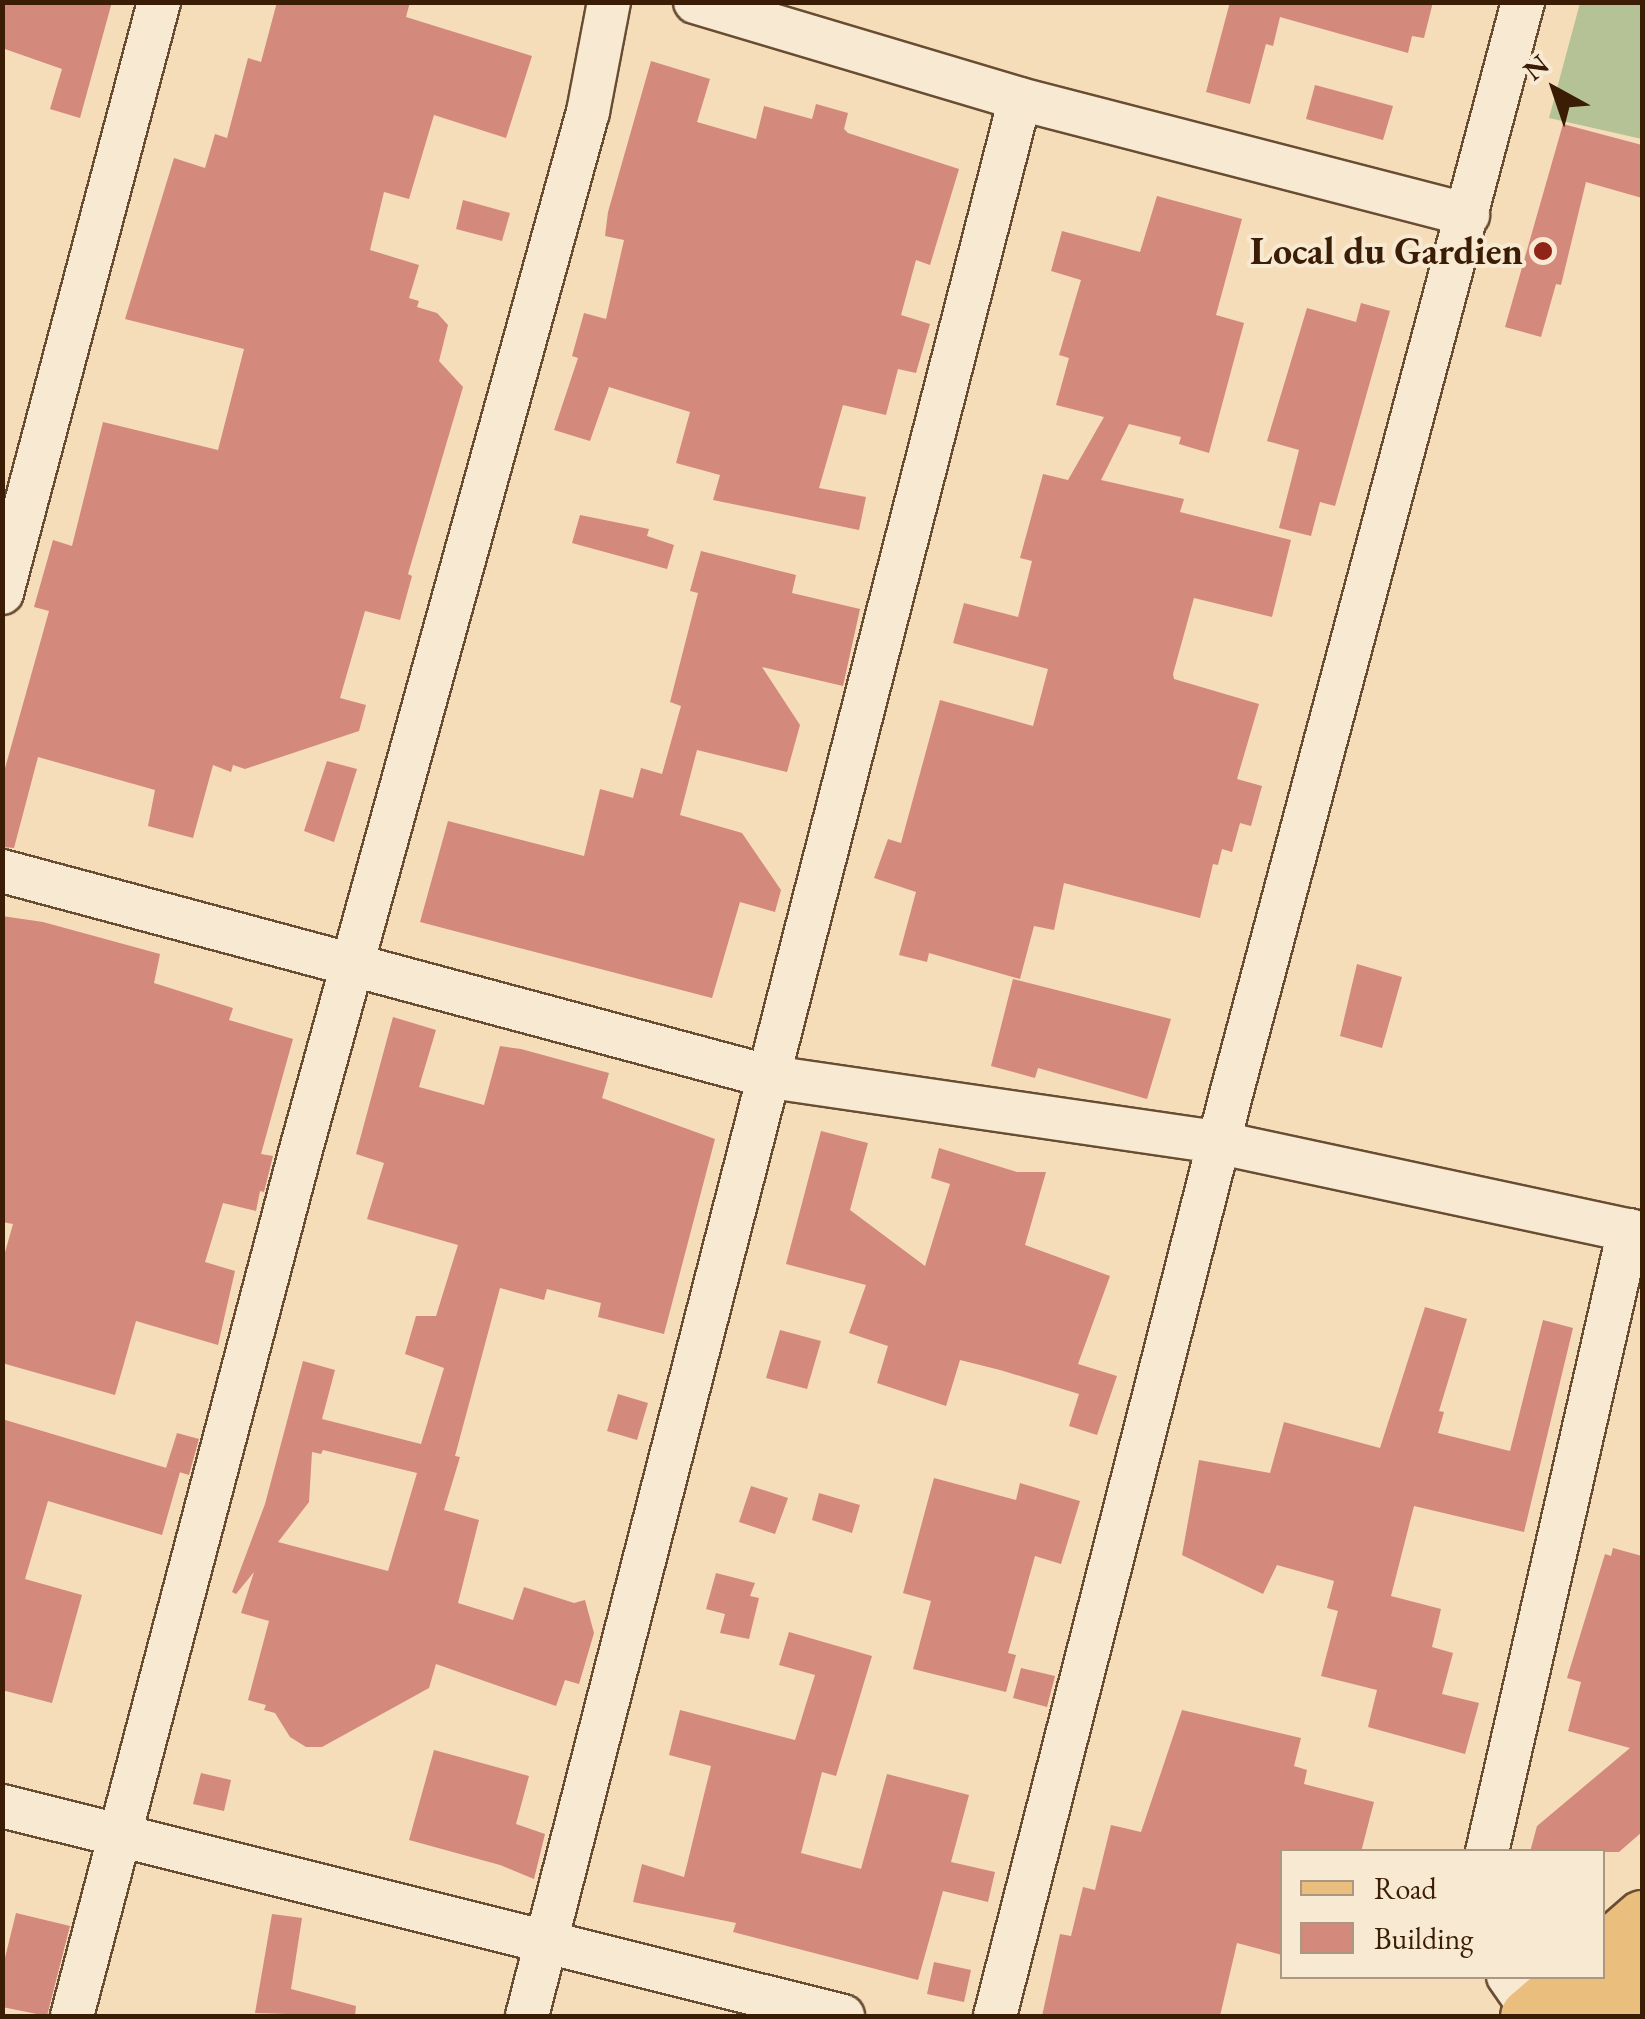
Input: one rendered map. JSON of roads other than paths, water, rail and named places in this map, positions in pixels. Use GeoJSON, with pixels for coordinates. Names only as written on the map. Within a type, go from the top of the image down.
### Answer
{"type":"FeatureCollection","features":[{"type":"Feature","properties":{"kind":"main road"},"geometry":{"type":"LineString","coordinates":[[1605,1949],[1642,1918]]}},
{"type":"Feature","properties":{"kind":"main road"},"geometry":{"type":"LineString","coordinates":[[1598,2016],[1642,1978]]}},
{"type":"Feature","properties":{"kind":"main road"},"geometry":{"type":"LineString","coordinates":[[1523,2002],[1568,1979]]}},
{"type":"Feature","properties":{"kind":"street"},"geometry":{"type":"LineString","coordinates":[[2,593],[159,2]]}},
{"type":"Feature","properties":{"kind":"street"},"geometry":{"type":"LineString","coordinates":[[72,2016],[352,965],[588,112],[609,2]]}},
{"type":"Feature","properties":{"kind":"street"},"geometry":{"type":"LineString","coordinates":[[695,2],[1020,98],[1468,215]]}},
{"type":"Feature","properties":{"kind":"street"},"geometry":{"type":"LineString","coordinates":[[995,2016],[1220,1144],[1523,2]]}},
{"type":"Feature","properties":{"kind":"street"},"geometry":{"type":"LineString","coordinates":[[527,2016],[1020,98]]}},
{"type":"Feature","properties":{"kind":"street"},"geometry":{"type":"LineString","coordinates":[[2,871],[771,1077],[1220,1144],[1636,1232],[1488,1849]]}},
{"type":"Feature","properties":{"kind":"street"},"geometry":{"type":"LineString","coordinates":[[2,1806],[546,1945],[843,2016]]}},
{"type":"Feature","properties":{"kind":"place","name":"Local du Gardien"},"geometry":{"type":"Point","coordinates":[1543,251]}}]}
